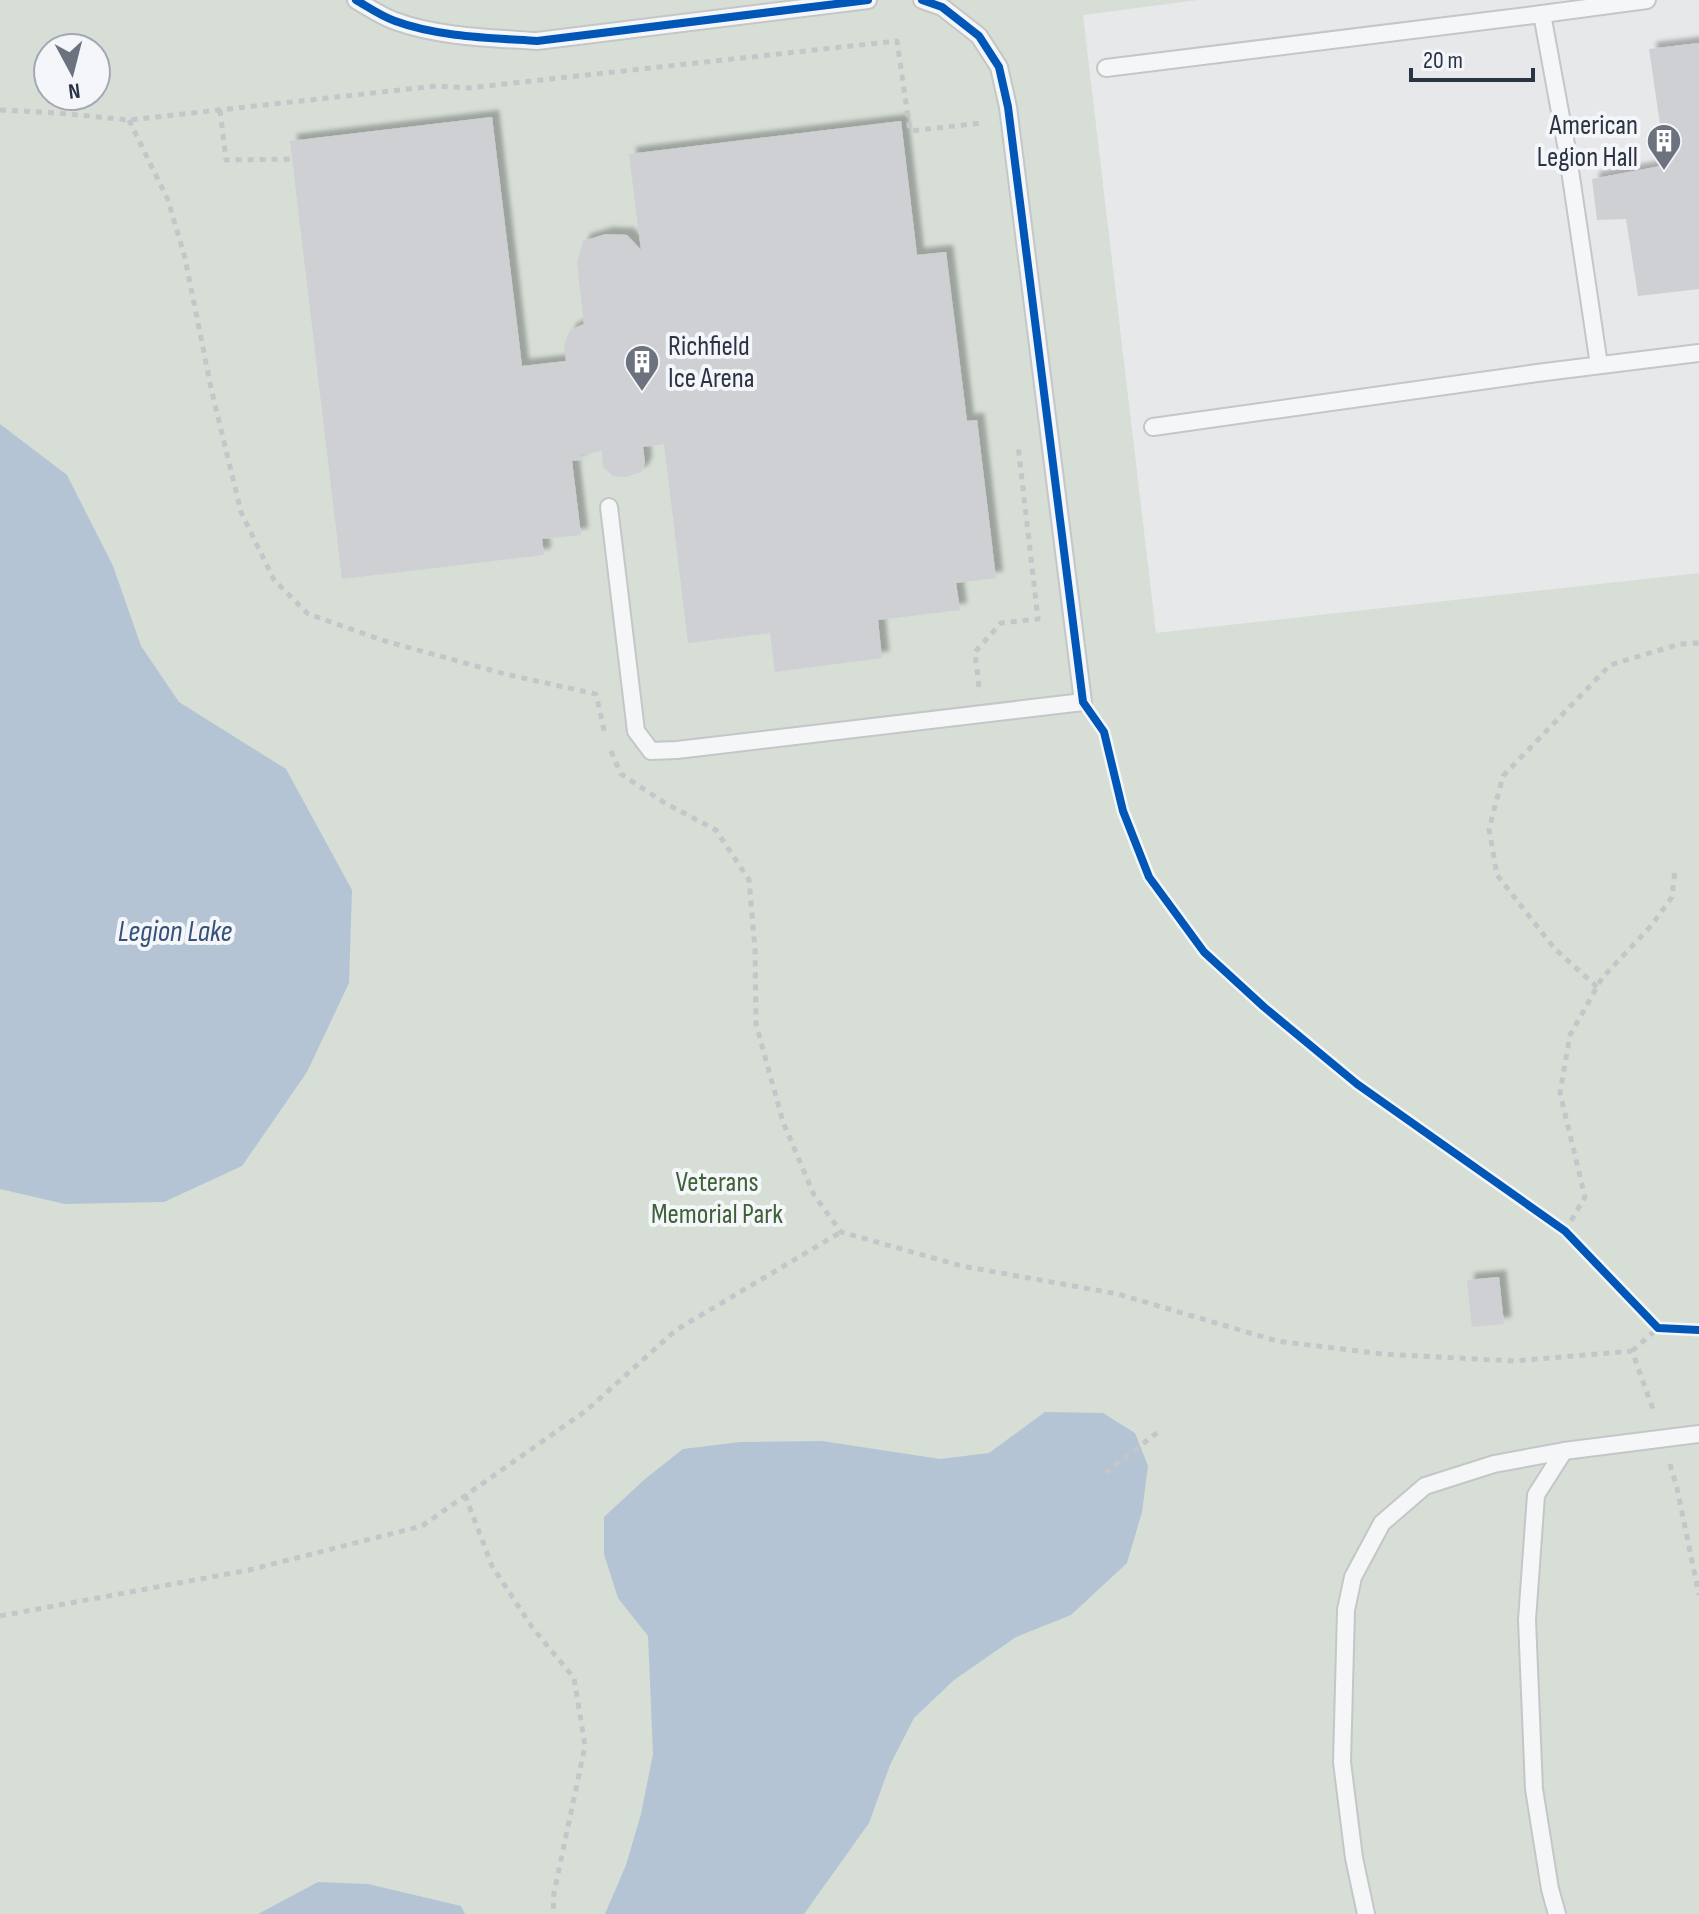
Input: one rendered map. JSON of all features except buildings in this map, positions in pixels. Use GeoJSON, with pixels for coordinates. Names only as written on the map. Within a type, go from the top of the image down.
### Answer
{"type":"FeatureCollection","features":[{"type":"Feature","properties":{"kind":"lane"},"geometry":{"type":"LineString","coordinates":[[356,0],[393,21],[440,32],[537,41],[868,0]]}},
{"type":"Feature","properties":{"kind":"lane"},"geometry":{"type":"LineString","coordinates":[[609,507],[636,731],[651,751],[1083,702],[1005,94],[999,67],[979,36],[942,7],[922,0]]}},
{"type":"Feature","properties":{"kind":"lane"},"geometry":{"type":"LineString","coordinates":[[1106,68],[1647,0]]}},
{"type":"Feature","properties":{"kind":"lane"},"geometry":{"type":"LineString","coordinates":[[1542,14],[1567,150],[1599,365]]}},
{"type":"Feature","properties":{"kind":"lane"},"geometry":{"type":"LineString","coordinates":[[1153,427],[1699,353]]}},
{"type":"Feature","properties":{"kind":"lane"},"geometry":{"type":"LineString","coordinates":[[1366,1914],[1354,1858],[1342,1762],[1346,1610],[1353,1577],[1382,1523],[1425,1486],[1494,1464],[1564,1451],[1699,1434]]}},
{"type":"Feature","properties":{"kind":"lane"},"geometry":{"type":"LineString","coordinates":[[1557,1914],[1534,1789],[1527,1620],[1536,1495],[1564,1451]]}},
{"type":"Feature","properties":{"kind":"path"},"geometry":{"type":"LineString","coordinates":[[0,110],[129,120],[436,86],[484,87],[897,41],[910,131],[981,123],[983,139]]}},
{"type":"Feature","properties":{"kind":"path"},"geometry":{"type":"LineString","coordinates":[[220,110],[226,160],[292,159]]}},
{"type":"Feature","properties":{"kind":"path"},"geometry":{"type":"LineString","coordinates":[[129,120],[168,200],[185,258],[211,388],[241,512],[274,580],[308,614],[372,637],[505,674],[596,694],[604,733],[621,774],[665,803],[716,830],[749,880],[755,949],[756,1024],[783,1122],[814,1195],[841,1232],[962,1266],[1118,1294],[1277,1341],[1382,1354],[1514,1361],[1632,1351],[1658,1328]]}},
{"type":"Feature","properties":{"kind":"path"},"geometry":{"type":"LineString","coordinates":[[980,690],[975,652],[1001,623],[1038,619],[1017,433]]}},
{"type":"Feature","properties":{"kind":"path"},"geometry":{"type":"LineString","coordinates":[[1597,987],[1554,948],[1497,875],[1489,829],[1503,776],[1610,665],[1680,644],[1699,643]]}},
{"type":"Feature","properties":{"kind":"path"},"geometry":{"type":"LineString","coordinates":[[604,733],[636,731]]}},
{"type":"Feature","properties":{"kind":"path"},"geometry":{"type":"LineString","coordinates":[[1565,1231],[1585,1197],[1560,1093],[1570,1035],[1602,978],[1651,926],[1672,897],[1675,869]]}},
{"type":"Feature","properties":{"kind":"path"},"geometry":{"type":"LineString","coordinates":[[1552,1221],[1575,1241]]}},
{"type":"Feature","properties":{"kind":"path"},"geometry":{"type":"LineString","coordinates":[[0,1616],[249,1570],[422,1526],[587,1410],[676,1330],[841,1232]]}},
{"type":"Feature","properties":{"kind":"path"},"geometry":{"type":"LineString","coordinates":[[1648,1318],[1658,1328],[1672,1329]]}},
{"type":"Feature","properties":{"kind":"path"},"geometry":{"type":"LineString","coordinates":[[1632,1351],[1677,1488],[1699,1595]]}},
{"type":"Feature","properties":{"kind":"path"},"geometry":{"type":"LineString","coordinates":[[1105,1473],[1158,1432]]}},
{"type":"Feature","properties":{"kind":"path"},"geometry":{"type":"LineString","coordinates":[[465,1495],[492,1566],[532,1627],[574,1678],[585,1746],[554,1893],[553,1914]]}},
{"type":"Feature","properties":{"kind":"green space","name":"Veterans Memorial Park"},"geometry":{"type":"Polygon","coordinates":[[[0,0],[1198,0],[1083,15],[1156,633],[1699,573],[1699,1914],[0,1914],[0,0]]]}},
{"type":"Feature","properties":{"kind":"water","name":"Legion Lake"},"geometry":{"type":"Polygon","coordinates":[[[0,424],[67,475],[113,566],[141,646],[179,702],[286,769],[352,890],[349,983],[307,1072],[242,1166],[164,1202],[65,1204],[0,1189],[0,424]]]}},
{"type":"Feature","properties":{"kind":"water"},"geometry":{"type":"Polygon","coordinates":[[[1045,1412],[1103,1413],[1135,1433],[1148,1466],[1142,1512],[1127,1563],[1071,1615],[1016,1637],[954,1680],[914,1718],[890,1765],[869,1823],[804,1914],[605,1914],[626,1865],[641,1814],[653,1754],[648,1636],[618,1598],[604,1554],[604,1517],[683,1449],[740,1442],[822,1441],[940,1459],[989,1453],[1045,1412]]]}},
{"type":"Feature","properties":{"kind":"water"},"geometry":{"type":"Polygon","coordinates":[[[318,1882],[368,1884],[461,1906],[465,1914],[258,1914],[318,1882]]]}},
{"type":"Feature","properties":{"kind":"cycle path"},"geometry":{"type":"LineString","coordinates":[[356,0],[390,19],[429,30],[537,41],[868,0]]}},
{"type":"Feature","properties":{"kind":"cycle path"},"geometry":{"type":"LineString","coordinates":[[922,0],[942,7],[979,36],[999,67],[1008,107],[1083,702],[1104,732],[1123,811],[1149,877],[1204,952],[1264,1007],[1357,1084],[1565,1231],[1658,1328],[1699,1330]]}},
{"type":"Feature","properties":{"kind":"place","name":"American Legion Hall"},"geometry":{"type":"Point","coordinates":[1664,172]}},
{"type":"Feature","properties":{"kind":"place","name":"Richfield Ice Arena"},"geometry":{"type":"Point","coordinates":[642,393]}}]}
